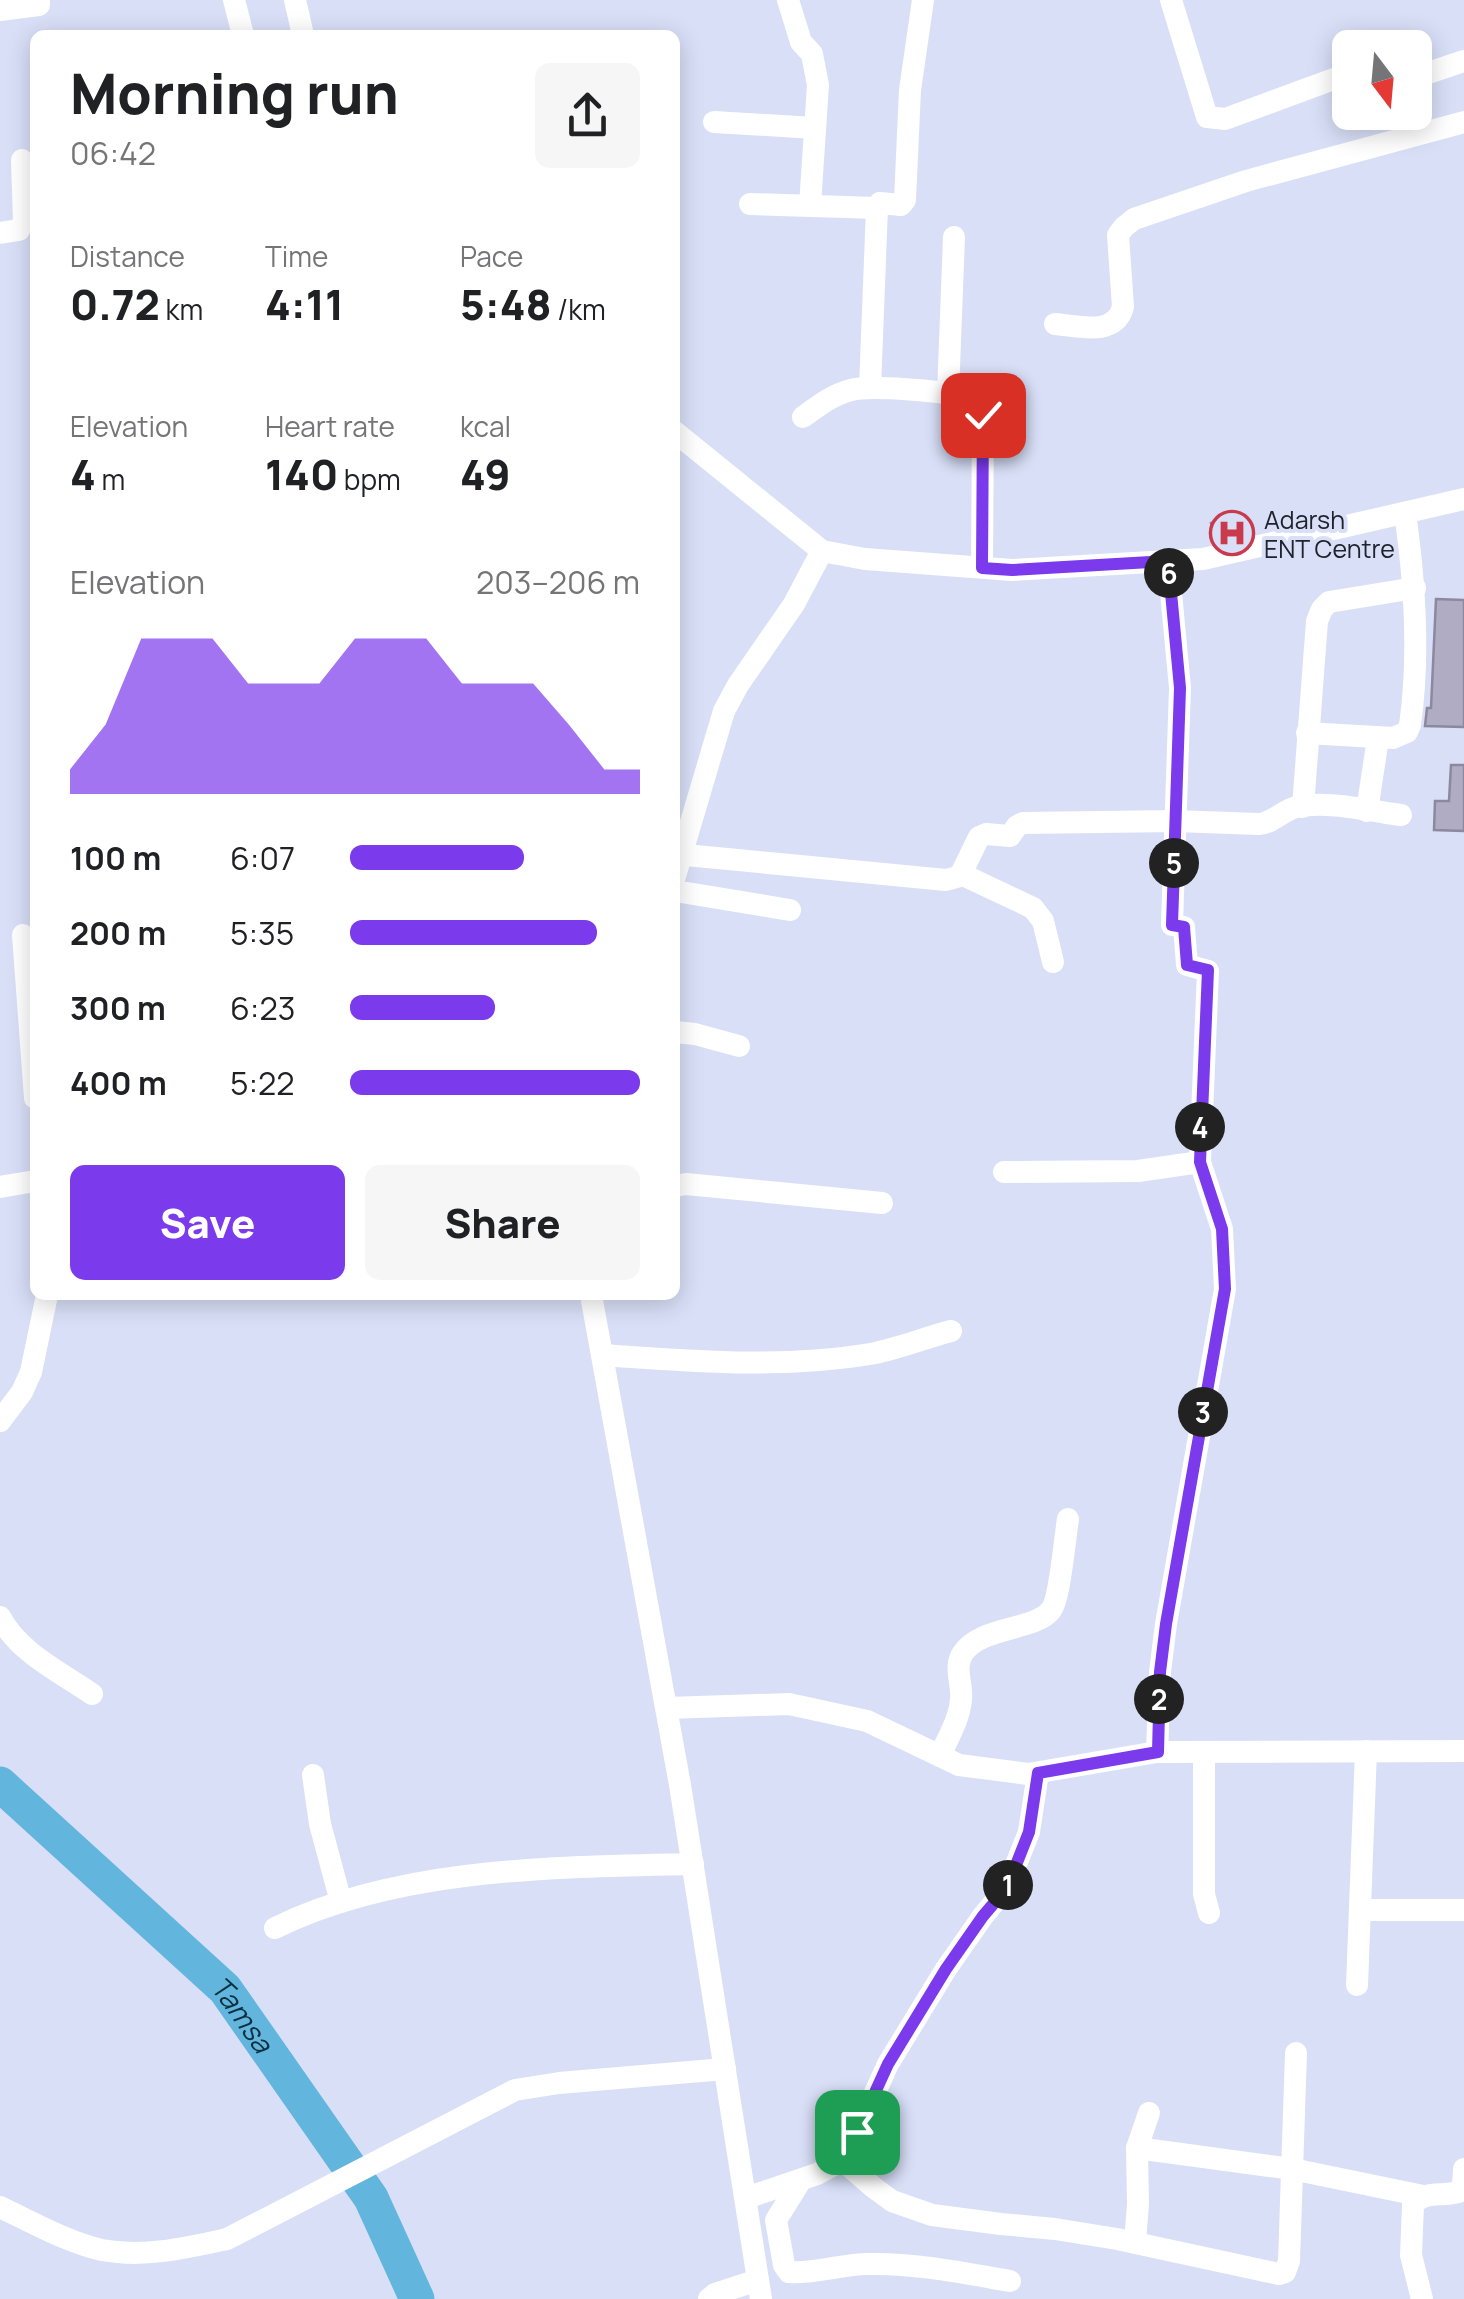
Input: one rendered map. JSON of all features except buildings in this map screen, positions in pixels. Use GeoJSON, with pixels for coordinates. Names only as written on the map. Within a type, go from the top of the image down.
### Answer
{"type":"FeatureCollection","features":[{"type":"Feature","properties":{"kind":"street"},"geometry":{"type":"LineString","coordinates":[[0,10],[39,6],[39,0]]}},
{"type":"Feature","properties":{"kind":"street"},"geometry":{"type":"LineString","coordinates":[[234,0],[241,30]]}},
{"type":"Feature","properties":{"kind":"street"},"geometry":{"type":"LineString","coordinates":[[296,0],[302,30]]}},
{"type":"Feature","properties":{"kind":"street"},"geometry":{"type":"LineString","coordinates":[[788,0],[801,42],[812,54],[818,85],[810,205]]}},
{"type":"Feature","properties":{"kind":"street"},"geometry":{"type":"LineString","coordinates":[[870,388],[877,208],[880,204],[901,205],[905,200],[910,90],[924,0]]}},
{"type":"Feature","properties":{"kind":"street"},"geometry":{"type":"LineString","coordinates":[[1171,0],[1207,117],[1225,119],[1332,80]]}},
{"type":"Feature","properties":{"kind":"street"},"geometry":{"type":"LineString","coordinates":[[1432,72],[1464,61]]}},
{"type":"Feature","properties":{"kind":"street"},"geometry":{"type":"LineString","coordinates":[[714,122],[815,128]]}},
{"type":"Feature","properties":{"kind":"street"},"geometry":{"type":"LineString","coordinates":[[1055,324],[1094,328],[1116,322],[1123,307],[1118,235],[1134,219],[1246,181],[1464,122]]}},
{"type":"Feature","properties":{"kind":"street"},"geometry":{"type":"LineString","coordinates":[[0,233],[19,230],[24,221],[19,160]]}},
{"type":"Feature","properties":{"kind":"street"},"geometry":{"type":"LineString","coordinates":[[750,204],[877,208]]}},
{"type":"Feature","properties":{"kind":"street"},"geometry":{"type":"LineString","coordinates":[[948,394],[954,236]]}},
{"type":"Feature","properties":{"kind":"street"},"geometry":{"type":"LineString","coordinates":[[803,417],[835,395],[856,388],[948,394],[972,400],[983,415],[982,568]]}},
{"type":"Feature","properties":{"kind":"street"},"geometry":{"type":"LineString","coordinates":[[680,436],[822,551],[865,559],[1012,570],[1203,559],[1464,499]]}},
{"type":"Feature","properties":{"kind":"street"},"geometry":{"type":"LineString","coordinates":[[1307,733],[1378,738],[1400,736],[1410,725],[1416,638],[1406,513]]}},
{"type":"Feature","properties":{"kind":"street"},"geometry":{"type":"LineString","coordinates":[[680,853],[731,696],[794,604],[822,551]]}},
{"type":"Feature","properties":{"kind":"street"},"geometry":{"type":"LineString","coordinates":[[1158,1752],[1166,1624],[1225,1289],[1222,1229],[1200,1162],[1208,970],[1187,965],[1184,927],[1172,925],[1180,688],[1168,561]]}},
{"type":"Feature","properties":{"kind":"street"},"geometry":{"type":"LineString","coordinates":[[1302,807],[1317,621],[1322,610],[1330,602],[1414,588]]}},
{"type":"Feature","properties":{"kind":"street"},"geometry":{"type":"LineString","coordinates":[[1367,811],[1378,738]]}},
{"type":"Feature","properties":{"kind":"street"},"geometry":{"type":"LineString","coordinates":[[680,862],[946,880],[961,874],[978,837],[1010,836],[1023,823],[1267,824],[1283,812],[1319,805],[1402,815]]}},
{"type":"Feature","properties":{"kind":"street"},"geometry":{"type":"LineString","coordinates":[[961,874],[1033,908],[1043,921],[1054,962]]}},
{"type":"Feature","properties":{"kind":"street"},"geometry":{"type":"LineString","coordinates":[[680,892],[790,910]]}},
{"type":"Feature","properties":{"kind":"street"},"geometry":{"type":"LineString","coordinates":[[19,935],[30,1047]]}},
{"type":"Feature","properties":{"kind":"street"},"geometry":{"type":"LineString","coordinates":[[680,1033],[738,1046]]}},
{"type":"Feature","properties":{"kind":"street"},"geometry":{"type":"LineString","coordinates":[[1004,1172],[1138,1171],[1200,1162]]}},
{"type":"Feature","properties":{"kind":"street"},"geometry":{"type":"LineString","coordinates":[[0,1187],[30,1182]]}},
{"type":"Feature","properties":{"kind":"street"},"geometry":{"type":"LineString","coordinates":[[680,1185],[882,1203]]}},
{"type":"Feature","properties":{"kind":"street"},"geometry":{"type":"LineString","coordinates":[[0,1421],[22,1392],[31,1372],[46,1300]]}},
{"type":"Feature","properties":{"kind":"street"},"geometry":{"type":"LineString","coordinates":[[592,1300],[693,1864],[760,2290],[714,2294],[709,2299]]}},
{"type":"Feature","properties":{"kind":"street"},"geometry":{"type":"LineString","coordinates":[[602,1355],[740,1364],[827,1359],[885,1351],[951,1331]]}},
{"type":"Feature","properties":{"kind":"street"},"geometry":{"type":"LineString","coordinates":[[940,1756],[962,1703],[959,1660],[964,1650],[990,1635],[1043,1617],[1054,1606],[1068,1519]]}},
{"type":"Feature","properties":{"kind":"street"},"geometry":{"type":"LineString","coordinates":[[0,1618],[19,1644],[92,1694]]}},
{"type":"Feature","properties":{"kind":"street"},"geometry":{"type":"LineString","coordinates":[[666,1708],[789,1704],[867,1721],[959,1765],[1028,1774],[1158,1752],[1464,1751]]}},
{"type":"Feature","properties":{"kind":"street"},"geometry":{"type":"LineString","coordinates":[[1356,1985],[1366,1751]]}},
{"type":"Feature","properties":{"kind":"street"},"geometry":{"type":"LineString","coordinates":[[1204,1752],[1204,1894],[1209,1912]]}},
{"type":"Feature","properties":{"kind":"street"},"geometry":{"type":"LineString","coordinates":[[746,2198],[832,2166],[849,2150],[888,2064],[946,1969],[1007,1888],[1029,1832],[1038,1773]]}},
{"type":"Feature","properties":{"kind":"street"},"geometry":{"type":"LineString","coordinates":[[313,1775],[320,1824],[341,1902]]}},
{"type":"Feature","properties":{"kind":"street"},"geometry":{"type":"LineString","coordinates":[[275,1928],[302,1914],[408,1886],[556,1867],[693,1864]]}},
{"type":"Feature","properties":{"kind":"street"},"geometry":{"type":"LineString","coordinates":[[1360,1910],[1464,1910]]}},
{"type":"Feature","properties":{"kind":"street"},"geometry":{"type":"LineString","coordinates":[[840,2159],[892,2200],[932,2215],[1135,2242],[1278,2274],[1285,2272],[1289,2261],[1296,2053]]}},
{"type":"Feature","properties":{"kind":"street"},"geometry":{"type":"LineString","coordinates":[[0,2207],[102,2250],[176,2251],[227,2240],[516,2090],[726,2070]]}},
{"type":"Feature","properties":{"kind":"street"},"geometry":{"type":"LineString","coordinates":[[1135,2242],[1137,2148],[1149,2113]]}},
{"type":"Feature","properties":{"kind":"street"},"geometry":{"type":"LineString","coordinates":[[1137,2148],[1292,2169],[1423,2196],[1458,2192],[1464,2170]]}},
{"type":"Feature","properties":{"kind":"street"},"geometry":{"type":"LineString","coordinates":[[801,2180],[776,2220],[784,2265],[789,2272],[894,2265],[1010,2281]]}},
{"type":"Feature","properties":{"kind":"street"},"geometry":{"type":"LineString","coordinates":[[1422,2299],[1410,2242],[1413,2205],[1423,2196]]}},
{"type":"Feature","properties":{"kind":"waterway","name":"Tamsa"},"geometry":{"type":"LineString","coordinates":[[0,1784],[225,1989],[371,2198],[417,2299]]}},
{"type":"Feature","properties":{"kind":"place","name":"Adarsh ENT Centre"},"geometry":{"type":"Point","coordinates":[1232,533]}},
{"type":"Feature","properties":{"kind":"route"},"geometry":{"type":"LineString","coordinates":[[857,2132],[888,2064],[946,1969],[1007,1888],[1029,1832],[1038,1773],[1158,1752],[1166,1624],[1225,1289],[1222,1229],[1200,1162],[1208,970],[1187,965],[1184,927],[1172,925],[1180,688],[1168,561],[1012,570],[982,568],[983,415]]}}]}
